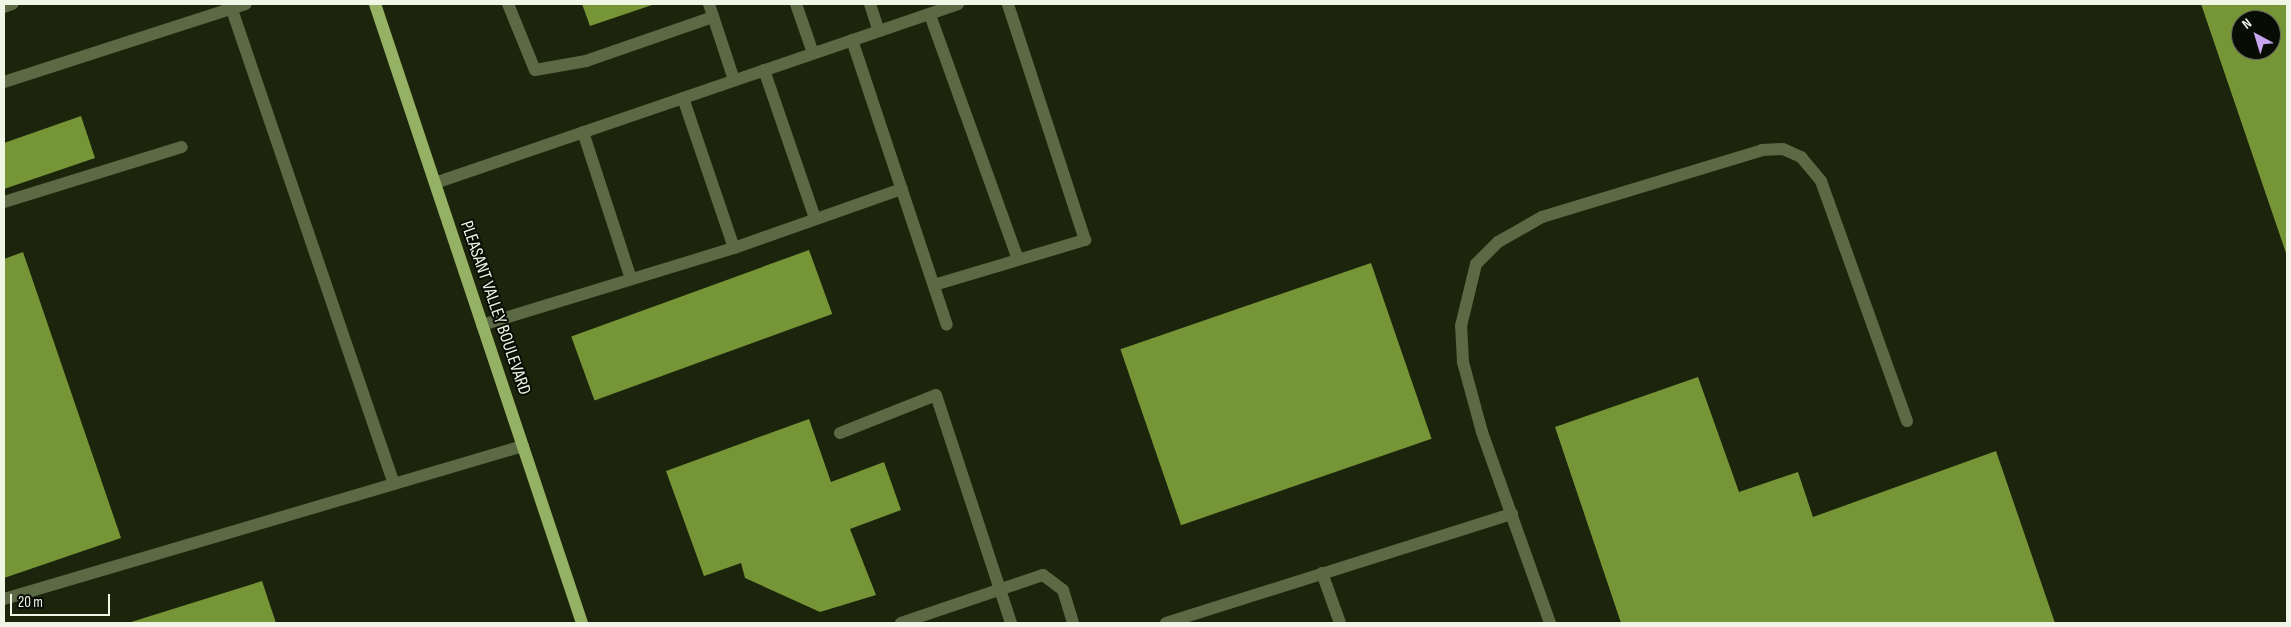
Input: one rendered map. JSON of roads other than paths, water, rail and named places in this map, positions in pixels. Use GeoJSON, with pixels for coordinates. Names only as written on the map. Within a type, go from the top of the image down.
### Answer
{"type":"FeatureCollection","features":[{"type":"Feature","properties":{"kind":"main road","name":"PLEASANT VALLEY BOULEVARD"},"geometry":{"type":"LineString","coordinates":[[375,4],[582,623]]}},
{"type":"Feature","properties":{"kind":"lane"},"geometry":{"type":"LineString","coordinates":[[4,6],[12,4]]}},
{"type":"Feature","properties":{"kind":"lane"},"geometry":{"type":"LineString","coordinates":[[4,82],[231,6],[246,4]]}},
{"type":"Feature","properties":{"kind":"lane"},"geometry":{"type":"LineString","coordinates":[[508,4],[535,70],[586,61],[713,17]]}},
{"type":"Feature","properties":{"kind":"lane"},"geometry":{"type":"LineString","coordinates":[[709,4],[734,80]]}},
{"type":"Feature","properties":{"kind":"lane"},"geometry":{"type":"LineString","coordinates":[[796,4],[813,53]]}},
{"type":"Feature","properties":{"kind":"lane"},"geometry":{"type":"LineString","coordinates":[[870,4],[879,30]]}},
{"type":"Feature","properties":{"kind":"lane"},"geometry":{"type":"LineString","coordinates":[[435,183],[958,4]]}},
{"type":"Feature","properties":{"kind":"lane"},"geometry":{"type":"LineString","coordinates":[[934,285],[1085,240],[1008,4]]}},
{"type":"Feature","properties":{"kind":"lane"},"geometry":{"type":"LineString","coordinates":[[231,6],[394,484]]}},
{"type":"Feature","properties":{"kind":"lane"},"geometry":{"type":"LineString","coordinates":[[930,15],[1018,260]]}},
{"type":"Feature","properties":{"kind":"lane"},"geometry":{"type":"LineString","coordinates":[[852,40],[947,325]]}},
{"type":"Feature","properties":{"kind":"lane"},"geometry":{"type":"LineString","coordinates":[[764,70],[815,218]]}},
{"type":"Feature","properties":{"kind":"lane"},"geometry":{"type":"LineString","coordinates":[[683,98],[734,248]]}},
{"type":"Feature","properties":{"kind":"lane"},"geometry":{"type":"LineString","coordinates":[[583,132],[631,279]]}},
{"type":"Feature","properties":{"kind":"lane"},"geometry":{"type":"LineString","coordinates":[[4,202],[182,147]]}},
{"type":"Feature","properties":{"kind":"lane"},"geometry":{"type":"LineString","coordinates":[[1550,623],[1512,514],[1463,362],[1461,326],[1476,264],[1498,242],[1542,217],[1762,150],[1783,149],[1801,157],[1820,181],[1907,422]]}},
{"type":"Feature","properties":{"kind":"lane"},"geometry":{"type":"LineString","coordinates":[[482,325],[734,248],[815,218],[902,190]]}},
{"type":"Feature","properties":{"kind":"lane"},"geometry":{"type":"LineString","coordinates":[[840,433],[936,395],[1011,623]]}},
{"type":"Feature","properties":{"kind":"lane"},"geometry":{"type":"LineString","coordinates":[[4,599],[523,446]]}},
{"type":"Feature","properties":{"kind":"lane"},"geometry":{"type":"LineString","coordinates":[[1166,623],[1512,514]]}},
{"type":"Feature","properties":{"kind":"lane"},"geometry":{"type":"LineString","coordinates":[[1322,574],[1340,623]]}},
{"type":"Feature","properties":{"kind":"lane"},"geometry":{"type":"LineString","coordinates":[[900,623],[999,586],[1043,575],[1063,590],[1073,623]]}}]}
